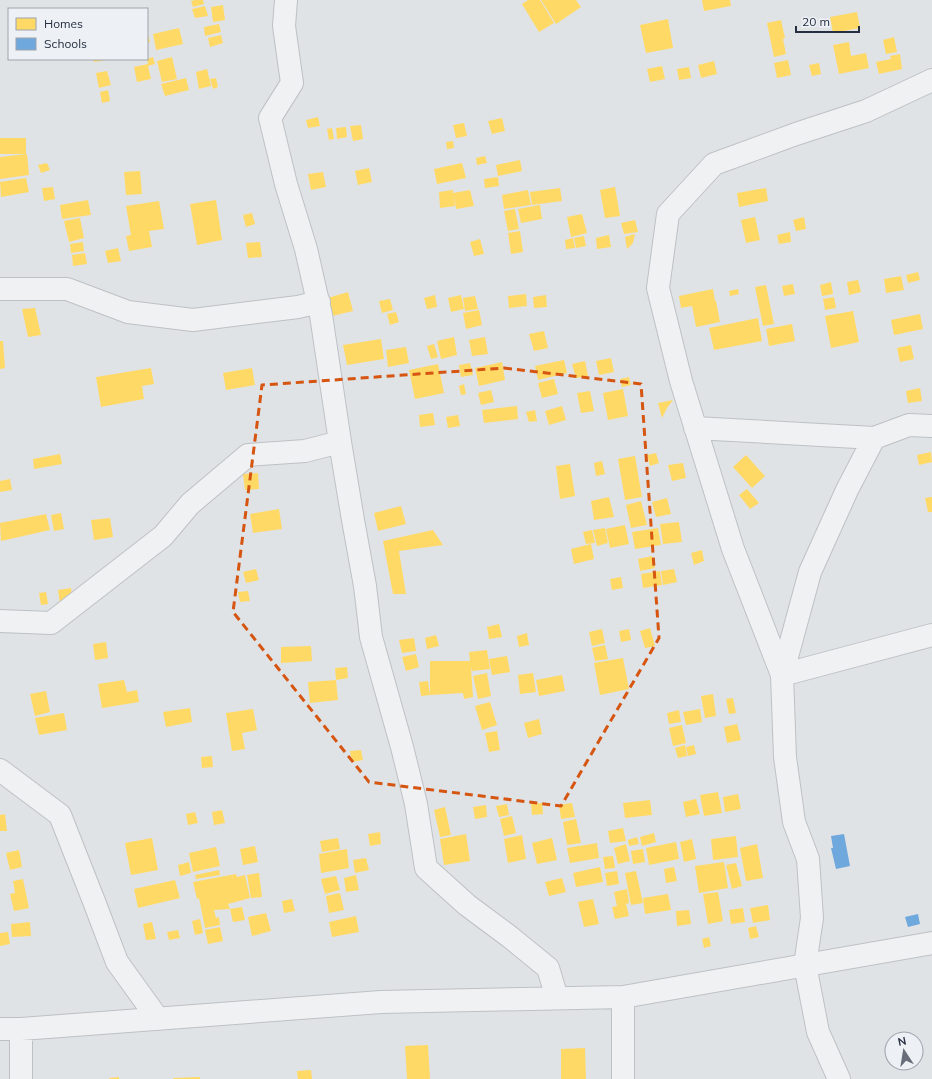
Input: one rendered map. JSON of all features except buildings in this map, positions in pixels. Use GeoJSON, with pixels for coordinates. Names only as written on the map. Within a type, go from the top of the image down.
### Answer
{"type":"FeatureCollection","features":[{"type":"Feature","properties":{"kind":"street"},"geometry":{"type":"LineString","coordinates":[[286,0],[284,26],[292,83],[270,118],[286,184],[306,250],[319,302],[340,442],[365,586],[371,637],[402,747],[416,804],[426,868],[467,905],[548,968],[557,998]]}},
{"type":"Feature","properties":{"kind":"street"},"geometry":{"type":"LineString","coordinates":[[782,675],[733,549],[681,381],[658,288],[668,214],[714,164],[796,134],[866,111],[932,80]]}},
{"type":"Feature","properties":{"kind":"street"},"geometry":{"type":"LineString","coordinates":[[0,289],[67,289],[128,312],[193,320],[298,307],[319,302]]}},
{"type":"Feature","properties":{"kind":"street"},"geometry":{"type":"LineString","coordinates":[[695,428],[874,438],[909,425],[932,426]]}},
{"type":"Feature","properties":{"kind":"street"},"geometry":{"type":"LineString","coordinates":[[839,1079],[818,1032],[805,965],[812,918],[808,859],[794,822],[785,757],[782,675],[810,572],[847,490],[874,438]]}},
{"type":"Feature","properties":{"kind":"street"},"geometry":{"type":"LineString","coordinates":[[0,621],[51,623],[163,536],[190,504],[248,455],[305,452],[340,442]]}},
{"type":"Feature","properties":{"kind":"street"},"geometry":{"type":"LineString","coordinates":[[782,675],[932,635]]}},
{"type":"Feature","properties":{"kind":"street"},"geometry":{"type":"LineString","coordinates":[[0,770],[60,815],[117,962],[158,1019]]}},
{"type":"Feature","properties":{"kind":"street"},"geometry":{"type":"LineString","coordinates":[[21,1079],[10,1029],[381,1002],[623,997],[932,943]]}},
{"type":"Feature","properties":{"kind":"street"},"geometry":{"type":"LineString","coordinates":[[623,997],[623,1079]]}},
{"type":"Feature","properties":{"kind":"highlighted area"},"geometry":{"type":"Polygon","coordinates":[[[504,368],[641,384],[659,638],[561,806],[369,782],[233,612],[262,385],[504,368]]]}}]}
